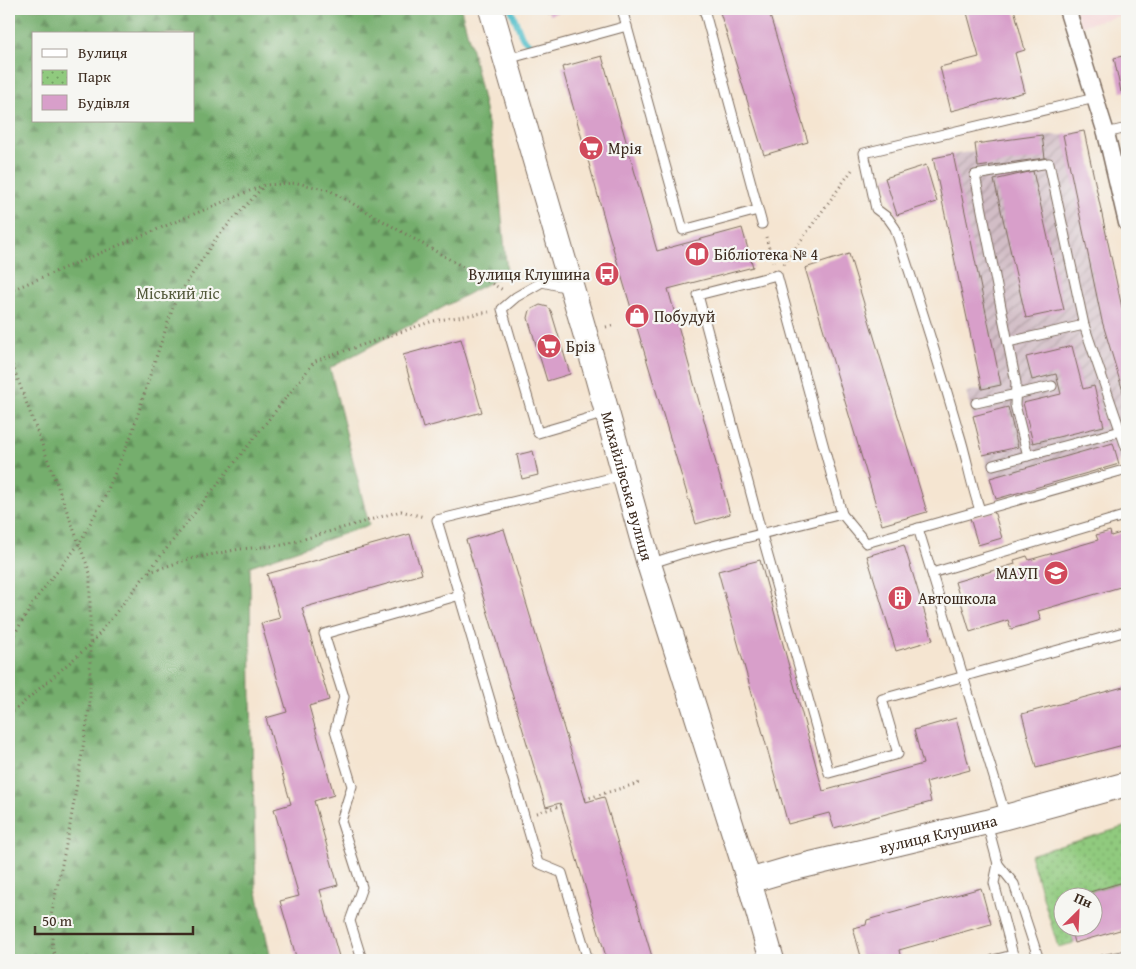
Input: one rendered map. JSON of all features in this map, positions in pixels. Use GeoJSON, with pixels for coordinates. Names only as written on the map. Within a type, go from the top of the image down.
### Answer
{"type":"FeatureCollection","features":[{"type":"Feature","properties":{"kind":"main road","name":"Михайлівська вулиця"},"geometry":{"type":"LineString","coordinates":[[491,9],[504,60],[625,474],[649,564],[772,960]]}},
{"type":"Feature","properties":{"kind":"main road","name":"вулиця Клушина"},"geometry":{"type":"LineString","coordinates":[[749,881],[790,869],[996,820],[1127,784]]}},
{"type":"Feature","properties":{"kind":"street"},"geometry":{"type":"LineString","coordinates":[[1067,9],[1106,134],[1127,223]]}},
{"type":"Feature","properties":{"kind":"lane"},"geometry":{"type":"LineString","coordinates":[[622,9],[683,230],[758,210]]}},
{"type":"Feature","properties":{"kind":"lane"},"geometry":{"type":"LineString","coordinates":[[704,9],[762,224]]}},
{"type":"Feature","properties":{"kind":"lane"},"geometry":{"type":"LineString","coordinates":[[504,60],[627,26]]}},
{"type":"Feature","properties":{"kind":"lane"},"geometry":{"type":"LineString","coordinates":[[980,510],[932,339],[895,228],[888,218],[876,209],[864,153],[1095,98]]}},
{"type":"Feature","properties":{"kind":"lane"},"geometry":{"type":"LineString","coordinates":[[1106,134],[1127,128]]}},
{"type":"Feature","properties":{"kind":"lane"},"geometry":{"type":"LineString","coordinates":[[1028,456],[1015,405],[1016,383],[975,175],[1049,163],[1084,325],[1127,450]]}},
{"type":"Feature","properties":{"kind":"lane"},"geometry":{"type":"LineString","coordinates":[[1127,468],[866,543],[842,514],[776,275],[698,295],[762,535],[829,773],[898,754],[882,699],[1127,631]]}},
{"type":"Feature","properties":{"kind":"lane"},"geometry":{"type":"LineString","coordinates":[[571,289],[542,282],[502,309],[538,433],[607,413]]}},
{"type":"Feature","properties":{"kind":"lane"},"geometry":{"type":"LineString","coordinates":[[1008,342],[1084,325]]}},
{"type":"Feature","properties":{"kind":"lane"},"geometry":{"type":"LineString","coordinates":[[976,403],[1052,386]]}},
{"type":"Feature","properties":{"kind":"lane"},"geometry":{"type":"LineString","coordinates":[[993,465],[1121,431]]}},
{"type":"Feature","properties":{"kind":"lane"},"geometry":{"type":"LineString","coordinates":[[588,960],[562,873],[538,863],[437,520],[625,474]]}},
{"type":"Feature","properties":{"kind":"lane"},"geometry":{"type":"LineString","coordinates":[[649,564],[680,554],[842,514]]}},
{"type":"Feature","properties":{"kind":"lane"},"geometry":{"type":"LineString","coordinates":[[932,573],[1127,515]]}},
{"type":"Feature","properties":{"kind":"lane"},"geometry":{"type":"LineString","coordinates":[[918,528],[964,676],[996,820],[998,864],[994,883],[1013,955],[993,960]]}},
{"type":"Feature","properties":{"kind":"lane"},"geometry":{"type":"LineString","coordinates":[[362,960],[350,921],[362,887],[341,821],[352,786],[335,730],[344,697],[324,634],[460,595]]}},
{"type":"Feature","properties":{"kind":"lane"},"geometry":{"type":"LineString","coordinates":[[998,864],[1014,884],[1039,960]]}},
{"type":"Feature","properties":{"kind":"lane"},"geometry":{"type":"LineString","coordinates":[[1103,960],[1127,955]]}},
{"type":"Feature","properties":{"kind":"path"},"geometry":{"type":"LineString","coordinates":[[776,275],[864,153]]}},
{"type":"Feature","properties":{"kind":"path"},"geometry":{"type":"LineString","coordinates":[[9,291],[264,185],[297,183],[330,190],[516,298]]}},
{"type":"Feature","properties":{"kind":"path"},"geometry":{"type":"LineString","coordinates":[[9,643],[37,598],[79,544],[106,496],[131,436],[176,299],[217,237],[264,185]]}},
{"type":"Feature","properties":{"kind":"path"},"geometry":{"type":"LineString","coordinates":[[762,224],[776,275]]}},
{"type":"Feature","properties":{"kind":"path"},"geometry":{"type":"LineString","coordinates":[[9,715],[91,644],[315,360],[433,321],[502,309]]}},
{"type":"Feature","properties":{"kind":"path"},"geometry":{"type":"LineString","coordinates":[[605,327],[615,325]]}},
{"type":"Feature","properties":{"kind":"path"},"geometry":{"type":"LineString","coordinates":[[9,356],[90,573],[90,706],[69,831],[51,916],[53,952],[60,960]]}},
{"type":"Feature","properties":{"kind":"path"},"geometry":{"type":"LineString","coordinates":[[147,572],[189,559],[240,549],[283,545],[401,511],[437,520]]}},
{"type":"Feature","properties":{"kind":"path"},"geometry":{"type":"LineString","coordinates":[[585,799],[639,783]]}},
{"type":"Feature","properties":{"kind":"path"},"geometry":{"type":"LineString","coordinates":[[525,817],[560,806]]}},
{"type":"Feature","properties":{"kind":"shaded area"},"geometry":{"type":"Polygon","coordinates":[[[1075,9],[1127,9],[1127,14],[1079,26],[1075,9]]]}},
{"type":"Feature","properties":{"kind":"shaded area"},"geometry":{"type":"Polygon","coordinates":[[[1084,131],[1127,331],[1127,458],[1118,461],[1119,464],[996,499],[966,392],[982,389],[933,158],[976,151],[975,144],[1084,131]]]}},
{"type":"Feature","properties":{"kind":"green space","name":"Міський ліс"},"geometry":{"type":"Polygon","coordinates":[[[9,9],[461,9],[497,164],[507,273],[330,368],[369,525],[250,566],[251,702],[256,887],[271,960],[15,960],[9,955],[9,9]]]}},
{"type":"Feature","properties":{"kind":"green space"},"geometry":{"type":"Polygon","coordinates":[[[1127,826],[1127,881],[1104,888],[1104,886],[1054,886],[1054,934],[1030,855],[1127,826]]]}},
{"type":"Feature","properties":{"kind":"green space"},"geometry":{"type":"Polygon","coordinates":[[[1055,936],[1072,936],[1074,943],[1058,947],[1055,936]]]}},
{"type":"Feature","properties":{"kind":"building"},"geometry":{"type":"Polygon","coordinates":[[[548,9],[569,9],[549,15],[548,9]]]}},
{"type":"Feature","properties":{"kind":"building"},"geometry":{"type":"Polygon","coordinates":[[[719,9],[768,9],[808,142],[764,155],[719,9]]]}},
{"type":"Feature","properties":{"kind":"building"},"geometry":{"type":"Polygon","coordinates":[[[966,9],[1014,9],[1025,50],[1015,53],[1025,92],[951,111],[940,67],[979,57],[966,9]]]}},
{"type":"Feature","properties":{"kind":"building"},"geometry":{"type":"Polygon","coordinates":[[[1127,55],[1127,91],[1121,92],[1114,58],[1127,55]]]}},
{"type":"Feature","properties":{"kind":"building"},"geometry":{"type":"Polygon","coordinates":[[[602,56],[657,251],[742,228],[753,267],[668,289],[730,514],[696,524],[607,228],[562,67],[602,56]]]}},
{"type":"Feature","properties":{"kind":"building"},"geometry":{"type":"Polygon","coordinates":[[[1084,131],[1127,331],[1127,405],[1102,321],[1063,135],[1084,131]]]}},
{"type":"Feature","properties":{"kind":"building"},"geometry":{"type":"Polygon","coordinates":[[[1042,135],[1045,158],[978,167],[975,144],[1042,135]]]}},
{"type":"Feature","properties":{"kind":"building"},"geometry":{"type":"Polygon","coordinates":[[[953,154],[1001,385],[982,389],[933,158],[953,154]]]}},
{"type":"Feature","properties":{"kind":"building"},"geometry":{"type":"Polygon","coordinates":[[[926,165],[937,202],[897,215],[885,178],[926,165]]]}},
{"type":"Feature","properties":{"kind":"building"},"geometry":{"type":"Polygon","coordinates":[[[1033,171],[1064,310],[1026,318],[994,180],[1033,171]]]}},
{"type":"Feature","properties":{"kind":"building"},"geometry":{"type":"Polygon","coordinates":[[[849,254],[927,512],[882,525],[805,268],[849,254]]]}},
{"type":"Feature","properties":{"kind":"building","name":"Бріз"},"geometry":{"type":"Polygon","coordinates":[[[540,305],[548,307],[551,311],[570,374],[547,381],[528,318],[530,310],[540,305]]]}},
{"type":"Feature","properties":{"kind":"building"},"geometry":{"type":"Polygon","coordinates":[[[461,339],[482,412],[423,428],[403,355],[461,339]]]}},
{"type":"Feature","properties":{"kind":"building"},"geometry":{"type":"Polygon","coordinates":[[[1072,346],[1083,389],[1094,386],[1104,426],[1033,443],[1023,403],[1061,394],[1056,374],[1032,380],[1026,357],[1072,346]]]}},
{"type":"Feature","properties":{"kind":"building"},"geometry":{"type":"Polygon","coordinates":[[[1008,407],[1018,447],[983,455],[973,416],[1008,407]]]}},
{"type":"Feature","properties":{"kind":"building"},"geometry":{"type":"Polygon","coordinates":[[[1113,443],[1119,464],[996,499],[990,478],[1113,443]]]}},
{"type":"Feature","properties":{"kind":"building"},"geometry":{"type":"Polygon","coordinates":[[[533,451],[538,475],[522,479],[517,455],[533,451]]]}},
{"type":"Feature","properties":{"kind":"building"},"geometry":{"type":"Polygon","coordinates":[[[994,511],[1002,538],[978,545],[970,518],[994,511]]]}},
{"type":"Feature","properties":{"kind":"building"},"geometry":{"type":"Polygon","coordinates":[[[504,529],[586,802],[604,797],[653,960],[607,960],[560,803],[546,807],[466,540],[504,529]]]}},
{"type":"Feature","properties":{"kind":"building","name":"МАУП"},"geometry":{"type":"Polygon","coordinates":[[[1110,531],[1111,536],[1127,531],[1127,585],[1038,611],[1041,620],[1011,629],[1008,620],[970,632],[955,582],[1015,564],[1014,560],[1027,556],[1029,560],[1098,540],[1096,535],[1110,531]]]}},
{"type":"Feature","properties":{"kind":"building"},"geometry":{"type":"Polygon","coordinates":[[[410,534],[422,574],[302,608],[329,700],[309,706],[334,795],[314,801],[338,885],[320,890],[340,960],[297,960],[280,901],[299,896],[274,809],[291,804],[266,718],[287,712],[261,623],[280,618],[267,574],[410,534]]]}},
{"type":"Feature","properties":{"kind":"building","name":"Автошкола"},"geometry":{"type":"Polygon","coordinates":[[[904,545],[933,640],[896,651],[867,556],[904,545]]]}},
{"type":"Feature","properties":{"kind":"building"},"geometry":{"type":"Polygon","coordinates":[[[760,560],[823,791],[923,764],[914,730],[956,718],[970,770],[926,782],[931,802],[834,828],[829,813],[788,824],[718,571],[760,560]]]}},
{"type":"Feature","properties":{"kind":"building"},"geometry":{"type":"Polygon","coordinates":[[[1127,686],[1127,744],[1036,768],[1022,714],[1127,686]]]}},
{"type":"Feature","properties":{"kind":"building"},"geometry":{"type":"Polygon","coordinates":[[[1127,881],[1127,928],[1104,935],[1104,888],[1127,881]]]}},
{"type":"Feature","properties":{"kind":"building"},"geometry":{"type":"Polygon","coordinates":[[[981,888],[991,924],[899,950],[901,960],[862,960],[853,928],[866,925],[867,920],[981,888]]]}},
{"type":"Feature","properties":{"kind":"building"},"geometry":{"type":"Polygon","coordinates":[[[1072,936],[1099,936],[1074,943],[1072,936]]]}},
{"type":"Feature","properties":{"kind":"waterway"},"geometry":{"type":"LineString","coordinates":[[511,9],[522,37],[529,44]]}},
{"type":"Feature","properties":{"kind":"place","name":"Мрія"},"geometry":{"type":"Point","coordinates":[591,148]}},
{"type":"Feature","properties":{"kind":"place","name":"Бібліотека № 4"},"geometry":{"type":"Point","coordinates":[697,254]}},
{"type":"Feature","properties":{"kind":"place","name":"Вулиця Клушина"},"geometry":{"type":"Point","coordinates":[607,274]}},
{"type":"Feature","properties":{"kind":"place","name":"Побудуй"},"geometry":{"type":"Point","coordinates":[637,316]}},
{"type":"Feature","properties":{"kind":"place","name":"Бріз"},"geometry":{"type":"Point","coordinates":[549,346]}},
{"type":"Feature","properties":{"kind":"place","name":"МАУП"},"geometry":{"type":"Point","coordinates":[1056,573]}},
{"type":"Feature","properties":{"kind":"place","name":"Автошкола"},"geometry":{"type":"Point","coordinates":[900,598]}}]}
